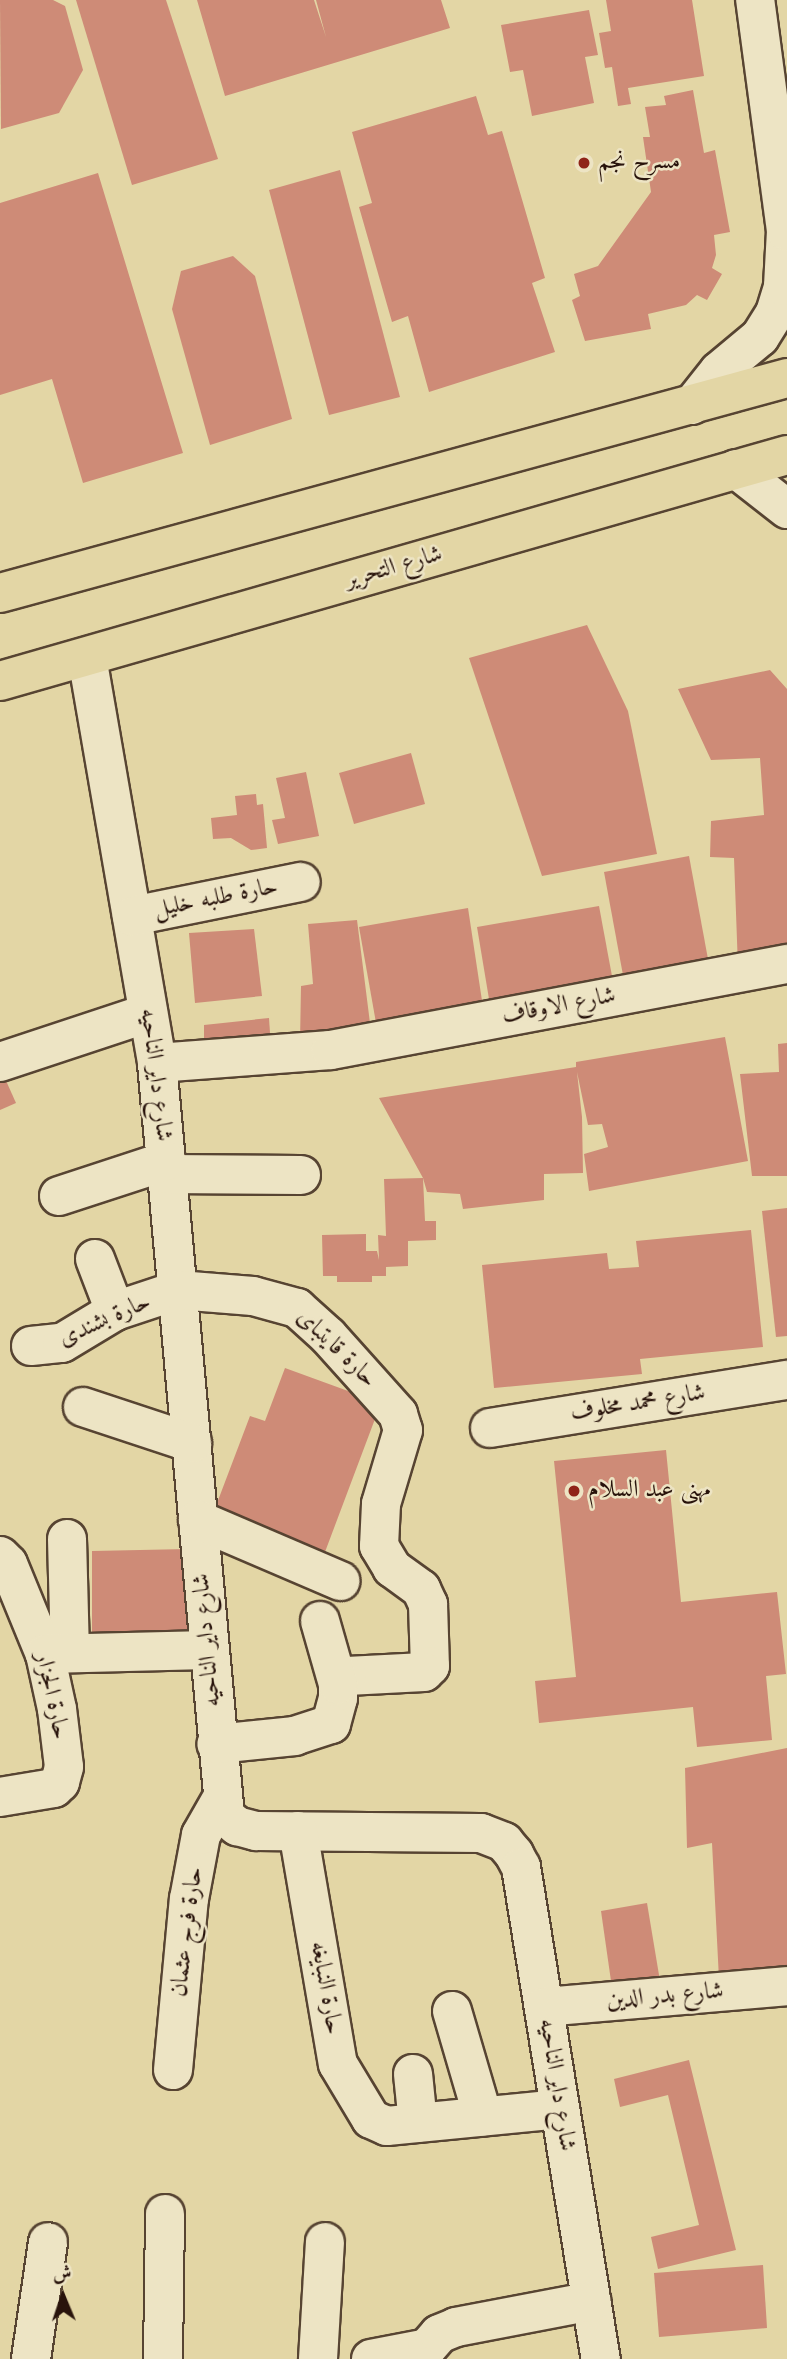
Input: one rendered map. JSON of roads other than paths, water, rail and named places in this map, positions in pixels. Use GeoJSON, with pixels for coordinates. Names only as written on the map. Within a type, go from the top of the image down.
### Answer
{"type":"FeatureCollection","features":[{"type":"Feature","properties":{"kind":"main road"},"geometry":{"type":"LineString","coordinates":[[0,593],[787,378]]}},
{"type":"Feature","properties":{"kind":"main road","name":"شارع التحرير"},"geometry":{"type":"LineString","coordinates":[[0,681],[787,456]]}},
{"type":"Feature","properties":{"kind":"street"},"geometry":{"type":"LineString","coordinates":[[692,405],[719,371],[760,337],[775,313],[783,286],[786,232],[755,0]]}},
{"type":"Feature","properties":{"kind":"street"},"geometry":{"type":"LineString","coordinates":[[736,469],[787,509]]}},
{"type":"Feature","properties":{"kind":"street","name":"شارع داير الناحيه"},"geometry":{"type":"LineString","coordinates":[[87,657],[157,1063],[221,1800],[225,1816],[237,1826],[256,1831],[481,1833],[504,1842],[521,1867],[601,2359]]}},
{"type":"Feature","properties":{"kind":"street","name":"حارة طلبه خليل"},"geometry":{"type":"LineString","coordinates":[[132,916],[301,882]]}},
{"type":"Feature","properties":{"kind":"street","name":"شارع الاوقاف"},"geometry":{"type":"LineString","coordinates":[[157,1063],[331,1050],[787,964]]}},
{"type":"Feature","properties":{"kind":"street"},"geometry":{"type":"LineString","coordinates":[[0,1062],[148,1013]]}},
{"type":"Feature","properties":{"kind":"street"},"geometry":{"type":"LineString","coordinates":[[59,1196],[167,1168],[301,1175]]}},
{"type":"Feature","properties":{"kind":"street"},"geometry":{"type":"LineString","coordinates":[[95,1259],[115,1311]]}},
{"type":"Feature","properties":{"kind":"street","name":"حارة بشندى"},"geometry":{"type":"LineString","coordinates":[[31,1346],[62,1343],[115,1311],[178,1290]]}},
{"type":"Feature","properties":{"kind":"street","name":"حارة قايتباى"},"geometry":{"type":"LineString","coordinates":[[178,1290],[253,1296],[297,1308],[328,1336],[398,1414],[403,1430],[381,1504],[379,1546],[392,1568],[421,1589],[428,1604],[431,1661],[424,1672],[357,1674],[347,1676],[338,1684]]}},
{"type":"Feature","properties":{"kind":"street","name":"شارع محمد مخلوف"},"geometry":{"type":"LineString","coordinates":[[490,1428],[787,1380]]}},
{"type":"Feature","properties":{"kind":"street"},"geometry":{"type":"LineString","coordinates":[[83,1407],[192,1443]]}},
{"type":"Feature","properties":{"kind":"street"},"geometry":{"type":"LineString","coordinates":[[198,1521],[340,1581]]}},
{"type":"Feature","properties":{"kind":"street"},"geometry":{"type":"LineString","coordinates":[[67,1539],[58,1654],[209,1650]]}},
{"type":"Feature","properties":{"kind":"street","name":"حارة الجزار"},"geometry":{"type":"LineString","coordinates":[[0,1556],[8,1564],[58,1654],[57,1709],[63,1774],[54,1788],[0,1797]]}},
{"type":"Feature","properties":{"kind":"street"},"geometry":{"type":"LineString","coordinates":[[216,1744],[295,1736],[331,1724],[338,1698],[338,1684],[320,1621]]}},
{"type":"Feature","properties":{"kind":"street","name":"حارة فرج عثمان"},"geometry":{"type":"LineString","coordinates":[[173,2070],[192,1886],[201,1835],[221,1800]]}},
{"type":"Feature","properties":{"kind":"street","name":"حارة النبايغه"},"geometry":{"type":"LineString","coordinates":[[298,1831],[338,2064],[371,2119],[403,2125]]}},
{"type":"Feature","properties":{"kind":"street","name":"شارع بدر الدين"},"geometry":{"type":"LineString","coordinates":[[544,2007],[787,1986]]}},
{"type":"Feature","properties":{"kind":"street"},"geometry":{"type":"LineString","coordinates":[[452,2011],[483,2117]]}},
{"type":"Feature","properties":{"kind":"street"},"geometry":{"type":"LineString","coordinates":[[413,2074],[403,2125],[560,2109]]}},
{"type":"Feature","properties":{"kind":"street"},"geometry":{"type":"LineString","coordinates":[[163,2359],[165,2214]]}},
{"type":"Feature","properties":{"kind":"street"},"geometry":{"type":"LineString","coordinates":[[31,2359],[48,2242]]}},
{"type":"Feature","properties":{"kind":"street"},"geometry":{"type":"LineString","coordinates":[[318,2359],[325,2242]]}},
{"type":"Feature","properties":{"kind":"street"},"geometry":{"type":"LineString","coordinates":[[371,2359],[427,2348],[439,2334],[456,2327],[592,2301]]}},
{"type":"Feature","properties":{"kind":"place","name":"مسرح نجم"},"geometry":{"type":"Point","coordinates":[584,163]}},
{"type":"Feature","properties":{"kind":"place","name":"مهنى عبد السلام"},"geometry":{"type":"Point","coordinates":[574,1491]}}]}
